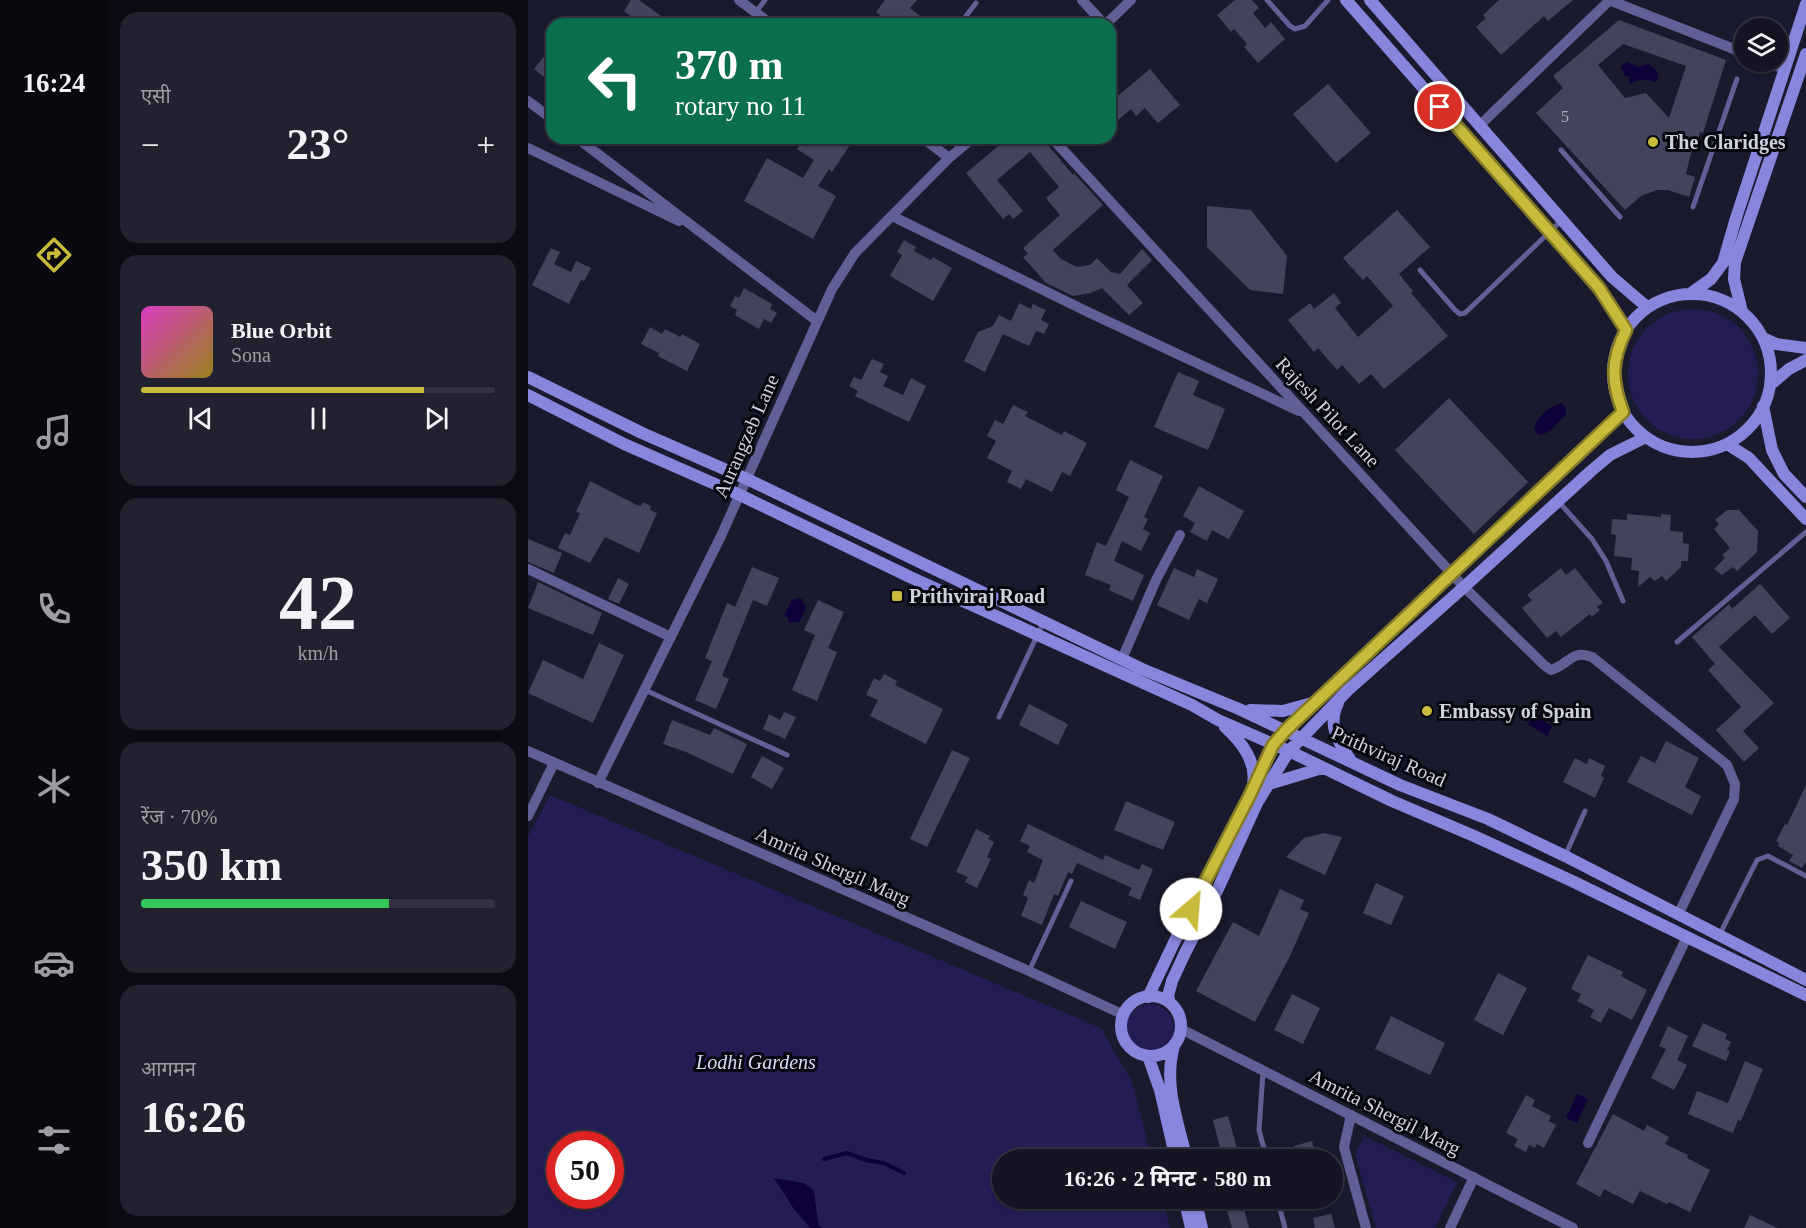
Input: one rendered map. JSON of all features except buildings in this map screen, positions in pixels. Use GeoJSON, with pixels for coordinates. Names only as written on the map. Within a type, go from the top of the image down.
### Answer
{"type":"FeatureCollection","features":[{"type":"Feature","properties":{"kind":"main road"},"geometry":{"type":"LineString","coordinates":[[1346,0],[1599,288],[1626,330]]}},
{"type":"Feature","properties":{"kind":"main road"},"geometry":{"type":"LineString","coordinates":[[1370,0],[1612,277],[1647,308]]}},
{"type":"Feature","properties":{"kind":"main road"},"geometry":{"type":"LineString","coordinates":[[1788,58],[1806,4]]}},
{"type":"Feature","properties":{"kind":"main road"},"geometry":{"type":"LineString","coordinates":[[1742,312],[1734,279],[1735,262],[1806,52]]}},
{"type":"Feature","properties":{"kind":"main road"},"geometry":{"type":"LineString","coordinates":[[1690,294],[1711,279],[1723,263],[1784,72]]}},
{"type":"Feature","properties":{"kind":"main road"},"geometry":{"type":"LineString","coordinates":[[1690,294],[1709,295],[1742,312],[1763,338],[1770,361],[1770,385],[1764,406],[1754,422],[1727,444],[1713,449],[1690,452],[1667,448],[1646,437],[1634,426],[1623,412],[1616,392],[1613,370],[1617,349],[1635,317],[1665,298],[1690,294]]}},
{"type":"Feature","properties":{"kind":"main road"},"geometry":{"type":"LineString","coordinates":[[1763,338],[1776,344],[1806,348]]}},
{"type":"Feature","properties":{"kind":"main road"},"geometry":{"type":"LineString","coordinates":[[1770,385],[1789,369],[1806,360]]}},
{"type":"Feature","properties":{"kind":"main road","name":"Prithviraj Road"},"geometry":{"type":"LineString","coordinates":[[528,377],[1122,659],[1302,737],[1400,785],[1488,819],[1806,980]]}},
{"type":"Feature","properties":{"kind":"main road","name":"Prithviraj Road"},"geometry":{"type":"LineString","coordinates":[[528,395],[624,444],[740,495],[910,577],[1192,705],[1218,720],[1392,801],[1474,836],[1806,995]]}},
{"type":"Feature","properties":{"kind":"main road"},"geometry":{"type":"LineString","coordinates":[[1764,406],[1772,450],[1784,474],[1806,497]]}},
{"type":"Feature","properties":{"kind":"main road"},"geometry":{"type":"LineString","coordinates":[[1148,997],[1273,745],[1286,730],[1623,412]]}},
{"type":"Feature","properties":{"kind":"main road"},"geometry":{"type":"LineString","coordinates":[[1170,1003],[1168,996],[1178,968],[1257,803],[1289,752],[1348,690],[1610,455],[1646,437]]}},
{"type":"Feature","properties":{"kind":"main road"},"geometry":{"type":"LineString","coordinates":[[1727,444],[1749,458],[1806,519]]}},
{"type":"Feature","properties":{"kind":"main road"},"geometry":{"type":"LineString","coordinates":[[1348,690],[1340,701],[1333,719],[1338,741],[1351,761]]}},
{"type":"Feature","properties":{"kind":"main road"},"geometry":{"type":"LineString","coordinates":[[1239,709],[1282,711],[1310,704],[1321,697]]}},
{"type":"Feature","properties":{"kind":"main road"},"geometry":{"type":"LineString","coordinates":[[1218,720],[1240,743],[1252,764],[1255,776],[1249,797]]}},
{"type":"Feature","properties":{"kind":"main road"},"geometry":{"type":"LineString","coordinates":[[1269,784],[1322,768]]}},
{"type":"Feature","properties":{"kind":"main road"},"geometry":{"type":"LineString","coordinates":[[1174,1046],[1162,1054],[1148,1056],[1135,1052],[1126,1042],[1122,1029],[1124,1015],[1132,1004],[1148,997],[1162,998],[1170,1003],[1179,1014],[1181,1029],[1170,1059],[1170,1082],[1184,1149]]}},
{"type":"Feature","properties":{"kind":"main road"},"geometry":{"type":"LineString","coordinates":[[1148,1056],[1160,1090],[1173,1149]]}},
{"type":"Feature","properties":{"kind":"main road"},"geometry":{"type":"LineString","coordinates":[[1187,1209],[1191,1228]]}},
{"type":"Feature","properties":{"kind":"main road"},"geometry":{"type":"LineString","coordinates":[[1198,1209],[1202,1228]]}},
{"type":"Feature","properties":{"kind":"street"},"geometry":{"type":"LineString","coordinates":[[1082,0],[1099,18]]}},
{"type":"Feature","properties":{"kind":"street"},"geometry":{"type":"LineString","coordinates":[[1112,18],[1131,0]]}},
{"type":"Feature","properties":{"kind":"street"},"geometry":{"type":"LineString","coordinates":[[1480,125],[1609,0],[1734,49]]}},
{"type":"Feature","properties":{"kind":"street"},"geometry":{"type":"LineString","coordinates":[[745,2],[764,18]]}},
{"type":"Feature","properties":{"kind":"street"},"geometry":{"type":"LineString","coordinates":[[1792,44],[1806,52]]}},
{"type":"Feature","properties":{"kind":"street"},"geometry":{"type":"LineString","coordinates":[[528,101],[546,114]]}},
{"type":"Feature","properties":{"kind":"street"},"geometry":{"type":"LineString","coordinates":[[585,144],[817,321]]}},
{"type":"Feature","properties":{"kind":"street"},"geometry":{"type":"LineString","coordinates":[[931,144],[950,158]]}},
{"type":"Feature","properties":{"kind":"street","name":"Aurangzeb Lane"},"geometry":{"type":"LineString","coordinates":[[598,783],[740,495],[832,289],[855,253],[966,144]]}},
{"type":"Feature","properties":{"kind":"street","name":"Rajesh Pilot Lane"},"geometry":{"type":"LineString","coordinates":[[1057,144],[1464,588],[1544,666],[1551,670],[1559,668],[1575,655],[1584,654],[1592,657],[1727,765],[1733,775],[1734,799],[1678,915]]}},
{"type":"Feature","properties":{"kind":"street"},"geometry":{"type":"LineString","coordinates":[[528,148],[701,232]]}},
{"type":"Feature","properties":{"kind":"street"},"geometry":{"type":"LineString","coordinates":[[892,216],[1089,313],[1304,413]]}},
{"type":"Feature","properties":{"kind":"street"},"geometry":{"type":"LineString","coordinates":[[1122,659],[1156,580],[1180,535]]}},
{"type":"Feature","properties":{"kind":"street"},"geometry":{"type":"LineString","coordinates":[[528,569],[671,637]]}},
{"type":"Feature","properties":{"kind":"street","name":"Amrita Shergil Marg"},"geometry":{"type":"LineString","coordinates":[[528,751],[1124,1015]]}},
{"type":"Feature","properties":{"kind":"street"},"geometry":{"type":"LineString","coordinates":[[528,816],[554,763]]}},
{"type":"Feature","properties":{"kind":"street"},"geometry":{"type":"LineString","coordinates":[[1588,1143],[1687,937]]}},
{"type":"Feature","properties":{"kind":"street","name":"Amrita Shergil Marg"},"geometry":{"type":"LineString","coordinates":[[1181,1029],[1573,1228]]}},
{"type":"Feature","properties":{"kind":"street"},"geometry":{"type":"LineString","coordinates":[[1351,1115],[1344,1147],[1366,1228]]}},
{"type":"Feature","properties":{"kind":"street"},"geometry":{"type":"LineString","coordinates":[[1450,1228],[1474,1177]]}},
{"type":"Feature","properties":{"kind":"lane"},"geometry":{"type":"LineString","coordinates":[[756,12],[765,0]]}},
{"type":"Feature","properties":{"kind":"lane"},"geometry":{"type":"LineString","coordinates":[[1267,0],[1295,29],[1305,26],[1328,0]]}},
{"type":"Feature","properties":{"kind":"lane"},"geometry":{"type":"LineString","coordinates":[[965,18],[976,3]]}},
{"type":"Feature","properties":{"kind":"lane"},"geometry":{"type":"LineString","coordinates":[[1693,207],[1737,79]]}},
{"type":"Feature","properties":{"kind":"lane"},"geometry":{"type":"LineString","coordinates":[[1561,150],[1620,218]]}},
{"type":"Feature","properties":{"kind":"lane"},"geometry":{"type":"LineString","coordinates":[[1420,270],[1455,310],[1460,314],[1464,313],[1562,220]]}},
{"type":"Feature","properties":{"kind":"lane"},"geometry":{"type":"LineString","coordinates":[[1558,501],[1592,539],[1606,561],[1623,601]]}},
{"type":"Feature","properties":{"kind":"lane"},"geometry":{"type":"LineString","coordinates":[[1677,642],[1806,532]]}},
{"type":"Feature","properties":{"kind":"lane"},"geometry":{"type":"LineString","coordinates":[[999,717],[1044,621]]}},
{"type":"Feature","properties":{"kind":"lane"},"geometry":{"type":"LineString","coordinates":[[645,690],[787,755]]}},
{"type":"Feature","properties":{"kind":"lane"},"geometry":{"type":"LineString","coordinates":[[1564,856],[1585,811]]}},
{"type":"Feature","properties":{"kind":"lane"},"geometry":{"type":"LineString","coordinates":[[1720,936],[1757,860],[1768,856],[1806,876]]}},
{"type":"Feature","properties":{"kind":"lane"},"geometry":{"type":"LineString","coordinates":[[1029,971],[1071,881]]}},
{"type":"Feature","properties":{"kind":"lane"},"geometry":{"type":"LineString","coordinates":[[1263,1070],[1259,1130],[1264,1149]]}},
{"type":"Feature","properties":{"kind":"lane"},"geometry":{"type":"LineString","coordinates":[[1280,1209],[1285,1228]]}},
{"type":"Feature","properties":{"kind":"green space"},"geometry":{"type":"Polygon","coordinates":[[[1693,309],[1718,314],[1739,328],[1753,349],[1758,374],[1753,399],[1739,420],[1718,434],[1693,439],[1668,434],[1647,420],[1633,399],[1628,374],[1633,349],[1647,328],[1668,314],[1693,309]]]}},
{"type":"Feature","properties":{"kind":"green space","name":"Lodhi Gardens"},"geometry":{"type":"Polygon","coordinates":[[[550,795],[1101,1028],[1132,1082],[1149,1149],[992,1149],[992,1209],[1165,1209],[1170,1228],[528,1228],[528,836],[550,795]]]}},
{"type":"Feature","properties":{"kind":"green space"},"geometry":{"type":"Polygon","coordinates":[[[1150,1004],[1167,1011],[1174,1028],[1167,1045],[1150,1052],[1133,1045],[1126,1028],[1133,1011],[1150,1004]]]}},
{"type":"Feature","properties":{"kind":"green space"},"geometry":{"type":"Polygon","coordinates":[[[1364,1136],[1457,1182],[1435,1228],[1376,1228],[1355,1154],[1364,1136]]]}},
{"type":"Feature","properties":{"kind":"shaded area"},"geometry":{"type":"Polygon","coordinates":[[[1628,62],[1638,67],[1649,64],[1657,71],[1658,79],[1655,82],[1642,80],[1629,84],[1629,77],[1623,75],[1625,72],[1621,69],[1623,63],[1628,62]]]}},
{"type":"Feature","properties":{"kind":"shaded area"},"geometry":{"type":"Polygon","coordinates":[[[1562,403],[1566,408],[1566,414],[1552,429],[1542,435],[1537,434],[1534,427],[1539,419],[1549,409],[1562,403]]]}},
{"type":"Feature","properties":{"kind":"shaded area"},"geometry":{"type":"Polygon","coordinates":[[[792,599],[802,599],[803,604],[807,606],[799,623],[795,621],[789,623],[787,617],[784,616],[792,599]]]}},
{"type":"Feature","properties":{"kind":"shaded area"},"geometry":{"type":"Polygon","coordinates":[[[1534,715],[1552,726],[1547,736],[1528,724],[1534,715]]]}},
{"type":"Feature","properties":{"kind":"shaded area"},"geometry":{"type":"Polygon","coordinates":[[[1577,1094],[1588,1099],[1577,1123],[1566,1118],[1577,1094]]]}},
{"type":"Feature","properties":{"kind":"shaded area"},"geometry":{"type":"Polygon","coordinates":[[[774,1178],[804,1183],[814,1191],[818,1224],[822,1228],[810,1228],[794,1209],[774,1178]]]}},
{"type":"Feature","properties":{"kind":"waterway"},"geometry":{"type":"LineString","coordinates":[[824,1159],[847,1153],[866,1160],[884,1163],[904,1173]]}},
{"type":"Feature","properties":{"kind":"place","name":"The Claridges"},"geometry":{"type":"Point","coordinates":[1653,142]}},
{"type":"Feature","properties":{"kind":"place","name":"Prithviraj Road"},"geometry":{"type":"Point","coordinates":[897,596]}},
{"type":"Feature","properties":{"kind":"place","name":"Embassy of Spain"},"geometry":{"type":"Point","coordinates":[1427,711]}},
{"type":"Feature","properties":{"kind":"route"},"geometry":{"type":"LineString","coordinates":[[1191,909],[1273,745],[1286,730],[1623,412],[1616,392],[1613,370],[1617,349],[1626,330],[1599,288],[1440,107]]}}]}
